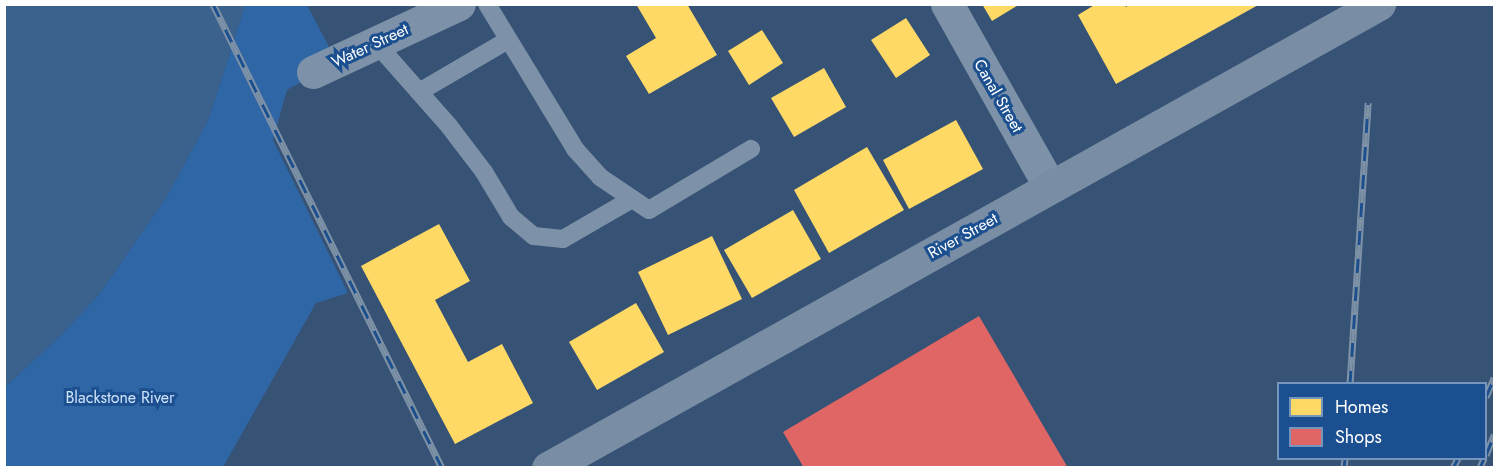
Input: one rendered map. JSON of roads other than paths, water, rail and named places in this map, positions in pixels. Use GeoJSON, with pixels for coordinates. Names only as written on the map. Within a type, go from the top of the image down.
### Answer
{"type":"FeatureCollection","features":[{"type":"Feature","properties":{"kind":"street","name":"Water Street"},"geometry":{"type":"LineString","coordinates":[[313,72],[459,4]]}},
{"type":"Feature","properties":{"kind":"street","name":"Canal Street"},"geometry":{"type":"LineString","coordinates":[[946,4],[1050,188]]}},
{"type":"Feature","properties":{"kind":"street","name":"River Street"},"geometry":{"type":"LineString","coordinates":[[548,468],[1378,4]]}},
{"type":"Feature","properties":{"kind":"lane"},"geometry":{"type":"LineString","coordinates":[[487,4],[575,149],[600,177],[649,210],[751,149]]}},
{"type":"Feature","properties":{"kind":"lane"},"geometry":{"type":"LineString","coordinates":[[419,92],[508,40]]}},
{"type":"Feature","properties":{"kind":"lane"},"geometry":{"type":"LineString","coordinates":[[375,42],[484,172],[511,217],[534,236],[562,239],[632,199]]}},
{"type":"Feature","properties":{"kind":"railway"},"geometry":{"type":"LineString","coordinates":[[213,4],[442,468]]}},
{"type":"Feature","properties":{"kind":"railway"},"geometry":{"type":"LineString","coordinates":[[1350,382],[1368,103]]}},
{"type":"Feature","properties":{"kind":"railway"},"geometry":{"type":"LineString","coordinates":[[1487,395],[1494,378]]}},
{"type":"Feature","properties":{"kind":"railway"},"geometry":{"type":"LineString","coordinates":[[1487,452],[1494,435]]}},
{"type":"Feature","properties":{"kind":"railway"},"geometry":{"type":"LineString","coordinates":[[1344,468],[1345,460]]}},
{"type":"Feature","properties":{"kind":"railway"},"geometry":{"type":"LineString","coordinates":[[1453,468],[1457,460]]}},
{"type":"Feature","properties":{"kind":"railway"},"geometry":{"type":"LineString","coordinates":[[1480,468],[1483,460]]}},
{"type":"Feature","properties":{"kind":"park label","name":"Blackstone River"},"geometry":{"type":"Point","coordinates":[120,398]}}]}
